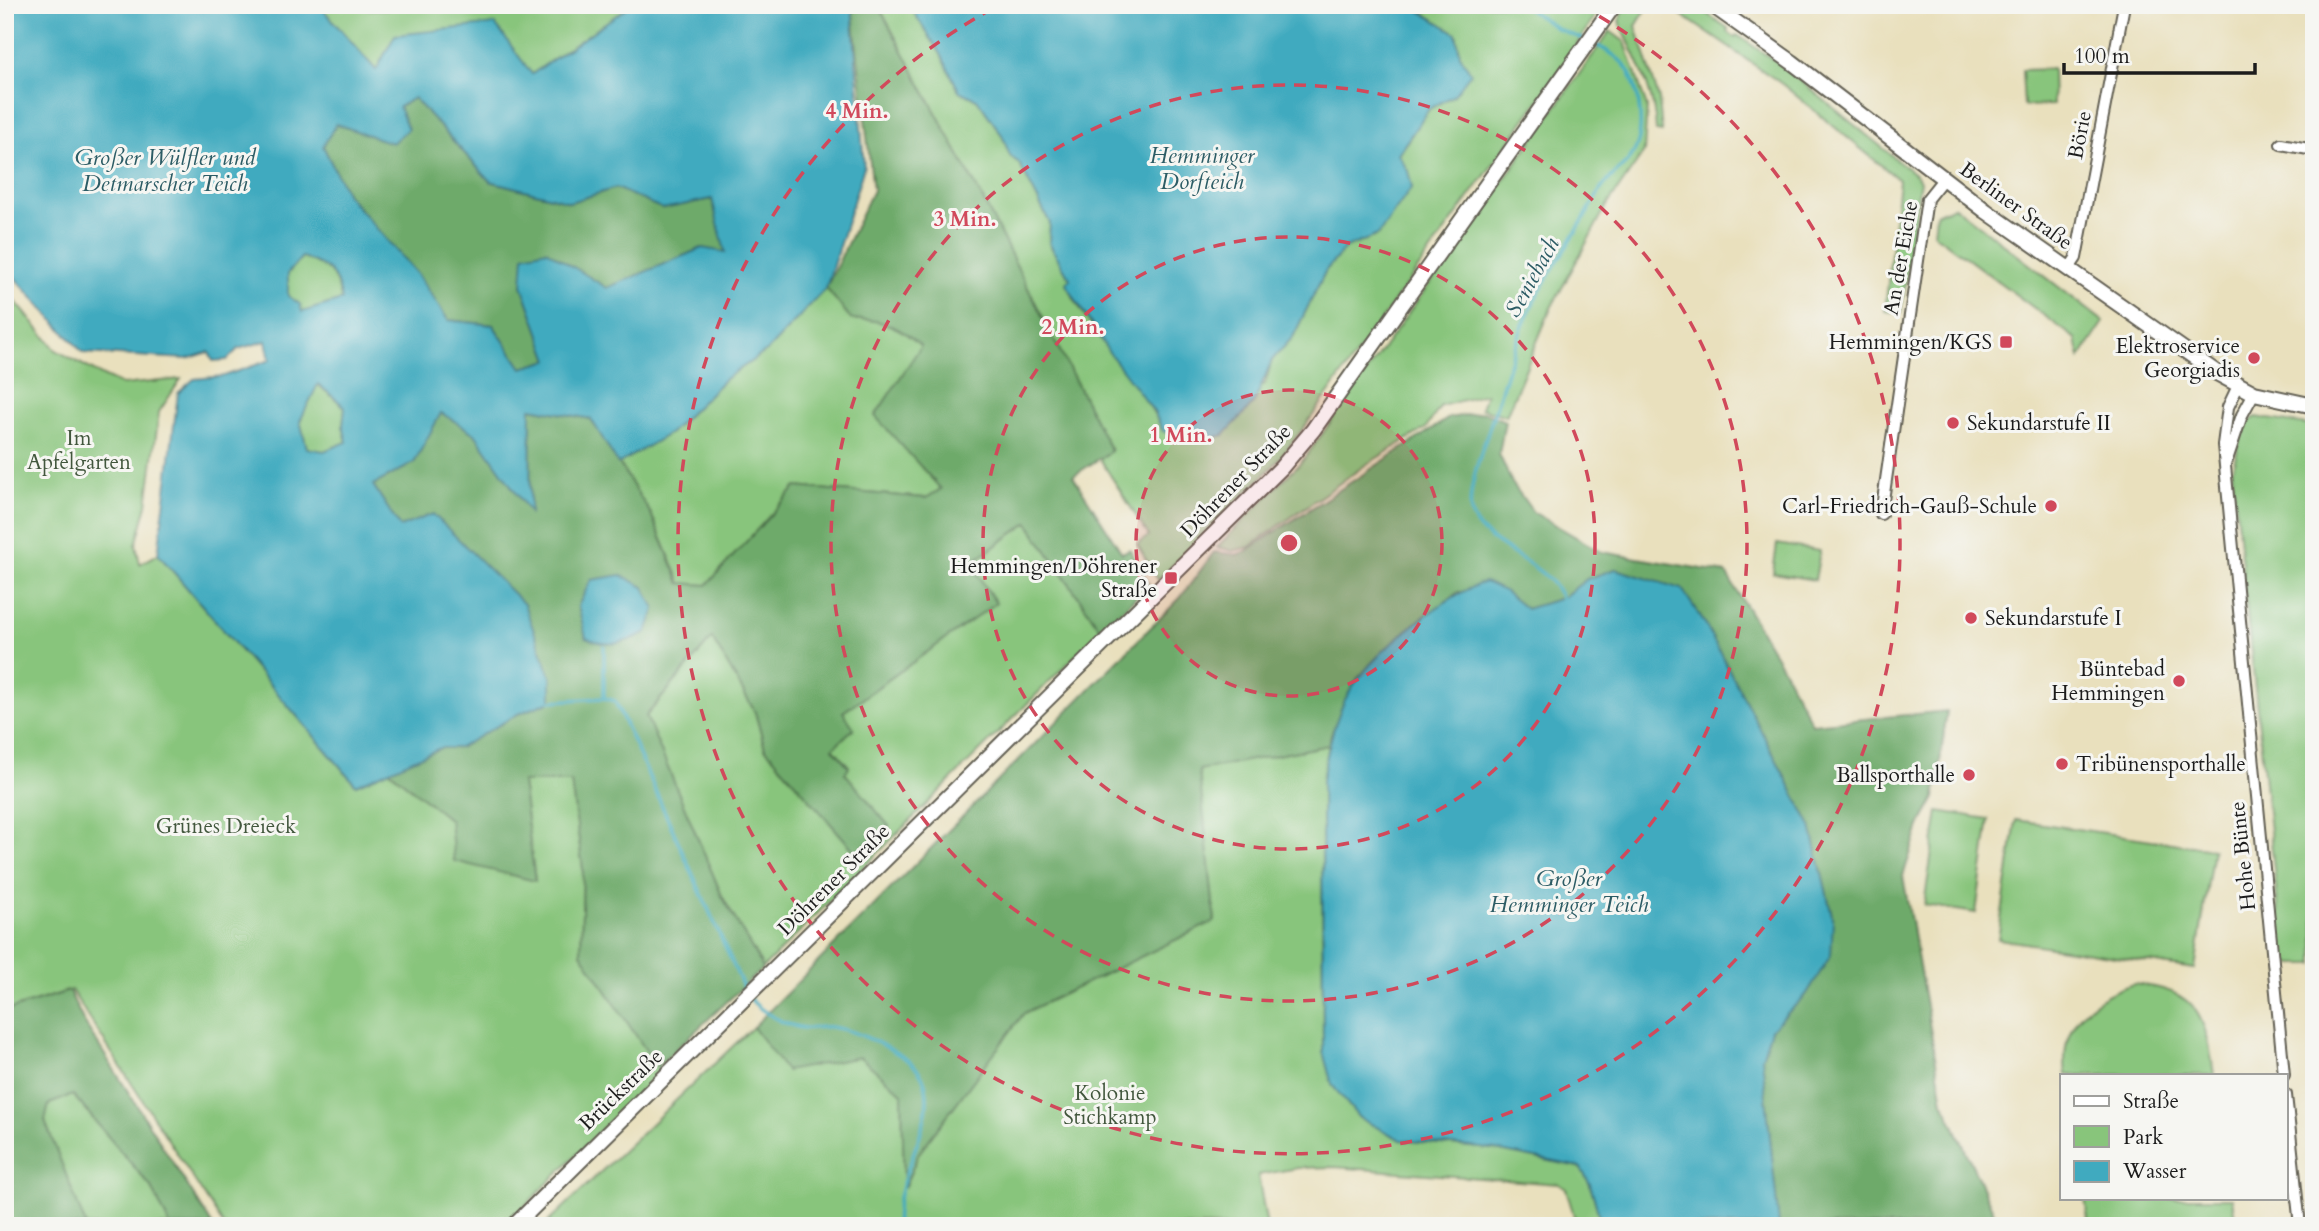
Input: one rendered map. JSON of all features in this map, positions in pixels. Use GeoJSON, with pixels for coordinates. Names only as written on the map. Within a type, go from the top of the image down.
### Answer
{"type":"FeatureCollection","features":[{"type":"Feature","properties":{"kind":"street","name":"Döhrener Straße"},"geometry":{"type":"LineString","coordinates":[[758,984],[1265,486],[1313,430],[1614,5]]}},
{"type":"Feature","properties":{"kind":"street","name":"Berliner Straße"},"geometry":{"type":"LineString","coordinates":[[1712,5],[2068,270],[2238,386],[2254,393],[2314,406]]}},
{"type":"Feature","properties":{"kind":"street","name":"Börie"},"geometry":{"type":"LineString","coordinates":[[2068,270],[2076,258],[2124,5]]}},
{"type":"Feature","properties":{"kind":"street"},"geometry":{"type":"LineString","coordinates":[[2281,144],[2314,150]]}},
{"type":"Feature","properties":{"kind":"street","name":"An der Eiche"},"geometry":{"type":"LineString","coordinates":[[1881,514],[1927,199],[1943,179]]}},
{"type":"Feature","properties":{"kind":"street","name":"Hohe Bünte"},"geometry":{"type":"LineString","coordinates":[[2238,386],[2225,423],[2225,466],[2284,1074]]}},
{"type":"Feature","properties":{"kind":"street","name":"Hohe Bünte"},"geometry":{"type":"LineString","coordinates":[[2225,466],[2242,415],[2254,393]]}},
{"type":"Feature","properties":{"kind":"street","name":"Brückstraße"},"geometry":{"type":"LineString","coordinates":[[514,1226],[758,984]]}},
{"type":"Feature","properties":{"kind":"street"},"geometry":{"type":"LineString","coordinates":[[2288,1114],[2300,1226]]}},
{"type":"Feature","properties":{"kind":"green space"},"geometry":{"type":"Polygon","coordinates":[[[319,5],[368,5],[368,9],[388,9],[394,5],[631,5],[532,74],[376,71],[319,5]]]}},
{"type":"Feature","properties":{"kind":"green space"},"geometry":{"type":"Polygon","coordinates":[[[852,5],[878,5],[980,194],[1111,451],[1073,476],[1122,553],[1130,549],[1149,585],[1101,630],[1028,523],[970,563],[996,603],[843,712],[854,728],[833,748],[849,767],[845,773],[889,826],[856,853],[765,748],[755,712],[712,638],[646,716],[722,896],[763,968],[657,1067],[581,953],[583,869],[571,782],[522,782],[535,881],[454,861],[450,820],[389,770],[440,748],[459,748],[518,714],[550,701],[400,528],[373,485],[414,463],[440,412],[475,434],[530,512],[531,408],[591,419],[651,514],[680,583],[707,585],[796,487],[926,498],[941,489],[875,416],[921,346],[890,325],[852,320],[826,288],[873,190],[852,5]]]}},
{"type":"Feature","properties":{"kind":"green space"},"geometry":{"type":"Polygon","coordinates":[[[878,5],[909,5],[941,54],[959,91],[977,99],[1002,135],[1010,156],[1019,163],[1050,223],[1049,243],[1070,279],[1066,284],[1089,322],[1153,411],[1163,431],[1265,384],[1272,360],[1293,337],[1326,270],[1345,248],[1378,235],[1408,171],[1398,155],[1429,109],[1454,95],[1460,55],[1456,33],[1410,5],[1602,5],[1560,71],[1305,426],[1276,463],[1158,580],[1137,544],[1149,536],[1100,459],[1111,451],[980,194],[878,5]]]}},
{"type":"Feature","properties":{"kind":"green space"},"geometry":{"type":"Polygon","coordinates":[[[1627,5],[1649,5],[1636,26],[1659,99],[1662,132],[1656,131],[1648,88],[1619,21],[1627,5]]]}},
{"type":"Feature","properties":{"kind":"green space"},"geometry":{"type":"Polygon","coordinates":[[[1667,5],[1694,5],[1729,29],[1728,32],[1735,37],[1737,35],[1781,65],[1917,176],[1920,181],[1901,313],[1885,311],[1899,180],[1782,84],[1667,5]]]}},
{"type":"Feature","properties":{"kind":"green space"},"geometry":{"type":"Polygon","coordinates":[[[1610,31],[1625,42],[1647,107],[1644,152],[1606,207],[1551,308],[1506,416],[1481,408],[1486,394],[1441,406],[1426,428],[1364,466],[1249,547],[1233,551],[1217,547],[1304,459],[1610,31]]]}},
{"type":"Feature","properties":{"kind":"green space"},"geometry":{"type":"Polygon","coordinates":[[[2052,69],[2053,105],[2024,106],[2022,70],[2052,69]]]}},
{"type":"Feature","properties":{"kind":"green space"},"geometry":{"type":"Polygon","coordinates":[[[414,98],[490,181],[570,202],[616,188],[663,209],[712,199],[726,253],[702,248],[607,288],[546,250],[522,285],[549,360],[522,369],[493,325],[448,320],[417,274],[347,195],[323,146],[336,123],[399,107],[414,98]]]}},
{"type":"Feature","properties":{"kind":"green space"},"geometry":{"type":"Polygon","coordinates":[[[1954,206],[2104,322],[2080,358],[2076,339],[1934,234],[1936,214],[1954,206]]]}},
{"type":"Feature","properties":{"kind":"green space"},"geometry":{"type":"Polygon","coordinates":[[[302,257],[330,271],[342,300],[303,312],[288,297],[288,273],[302,257]]]}},
{"type":"Feature","properties":{"kind":"green space"},"geometry":{"type":"Polygon","coordinates":[[[826,288],[852,320],[890,325],[921,346],[941,489],[926,498],[796,487],[707,585],[681,583],[651,514],[618,464],[670,433],[725,379],[768,350],[826,288]]]}},
{"type":"Feature","properties":{"kind":"green space"},"geometry":{"type":"Polygon","coordinates":[[[5,289],[56,350],[103,376],[122,385],[181,379],[159,412],[147,505],[136,545],[140,564],[158,554],[356,785],[389,770],[450,820],[535,880],[522,782],[571,781],[583,869],[581,953],[661,1070],[505,1226],[224,1226],[71,990],[5,1011],[5,289]]]}},
{"type":"Feature","properties":{"kind":"green space"},"geometry":{"type":"Polygon","coordinates":[[[317,384],[345,407],[343,426],[347,442],[324,451],[307,449],[300,421],[317,384]]]}},
{"type":"Feature","properties":{"kind":"green space"},"geometry":{"type":"Polygon","coordinates":[[[1483,412],[1505,421],[1499,454],[1512,483],[1533,512],[1602,552],[1726,573],[1784,670],[1812,724],[1947,711],[1935,798],[1919,827],[1903,876],[1943,1101],[2000,1226],[1779,1226],[1762,1058],[1771,1029],[1806,995],[1833,920],[1811,826],[1705,624],[1682,589],[1615,569],[1587,579],[1562,598],[1526,609],[1504,591],[1458,592],[1392,645],[1357,679],[1331,734],[1329,745],[1199,770],[1215,921],[1024,1013],[919,1153],[904,1188],[902,1093],[860,1057],[786,1071],[753,1027],[1180,598],[1214,552],[1240,555],[1449,418],[1483,412]]]}},
{"type":"Feature","properties":{"kind":"green space"},"geometry":{"type":"Polygon","coordinates":[[[2256,417],[2314,426],[2314,964],[2284,964],[2232,470],[2244,425],[2256,417]]]}},
{"type":"Feature","properties":{"kind":"green space"},"geometry":{"type":"Polygon","coordinates":[[[1028,523],[1101,630],[763,968],[722,896],[646,716],[712,638],[755,712],[765,749],[889,826],[844,773],[849,766],[833,748],[843,712],[996,603],[970,564],[1028,523]]]}},
{"type":"Feature","properties":{"kind":"green space"},"geometry":{"type":"Polygon","coordinates":[[[1777,544],[1820,551],[1815,580],[1773,573],[1777,544]]]}},
{"type":"Feature","properties":{"kind":"green space","name":"Kolonie Stichkamp"},"geometry":{"type":"Polygon","coordinates":[[[1329,745],[1322,779],[1323,1052],[1401,1140],[1490,1149],[1580,1167],[1590,1184],[1602,1226],[1577,1226],[1566,1189],[1559,1184],[1334,1167],[1298,1168],[1258,1175],[1267,1226],[544,1226],[753,1027],[786,1070],[860,1057],[902,1093],[904,1186],[919,1153],[1024,1013],[1215,921],[1198,770],[1329,745]]]}},
{"type":"Feature","properties":{"kind":"green space"},"geometry":{"type":"Polygon","coordinates":[[[1938,811],[1989,819],[1976,913],[1924,905],[1938,811]]]}},
{"type":"Feature","properties":{"kind":"green space"},"geometry":{"type":"Polygon","coordinates":[[[2016,820],[2213,849],[2195,969],[1998,939],[2016,820]]]}},
{"type":"Feature","properties":{"kind":"green space"},"geometry":{"type":"Polygon","coordinates":[[[2133,984],[2155,987],[2172,992],[2185,1000],[2202,1022],[2214,1074],[2066,1074],[2067,1041],[2072,1028],[2090,1006],[2133,984]]]}},
{"type":"Feature","properties":{"kind":"green space"},"geometry":{"type":"Polygon","coordinates":[[[69,991],[84,1022],[213,1226],[170,1226],[152,1188],[73,1095],[49,1104],[45,1121],[86,1226],[5,1226],[5,1011],[69,991]]]}},
{"type":"Feature","properties":{"kind":"green space"},"geometry":{"type":"Polygon","coordinates":[[[73,1095],[152,1188],[170,1226],[86,1226],[45,1121],[49,1104],[73,1095]]]}},
{"type":"Feature","properties":{"kind":"green space"},"geometry":{"type":"Polygon","coordinates":[[[2085,1200],[2232,1200],[2236,1226],[2089,1226],[2085,1200]]]}},
{"type":"Feature","properties":{"kind":"water","name":"Großer Wülfler und Detmarscher Teich"},"geometry":{"type":"Polygon","coordinates":[[[5,5],[319,5],[376,70],[395,35],[495,24],[532,74],[631,5],[852,5],[864,167],[826,288],[768,350],[725,379],[670,433],[618,464],[591,419],[531,408],[530,513],[475,434],[441,413],[414,463],[373,485],[400,527],[433,514],[524,604],[551,677],[551,701],[518,714],[459,748],[440,748],[356,785],[158,554],[178,393],[194,379],[224,376],[270,360],[266,341],[238,349],[227,360],[213,361],[209,352],[187,359],[83,353],[5,267],[5,5]],[[414,98],[399,107],[408,129],[392,143],[336,124],[323,146],[347,195],[417,274],[448,320],[493,325],[522,368],[549,360],[522,285],[524,255],[546,250],[607,288],[702,248],[725,252],[712,199],[663,209],[616,188],[570,202],[490,181],[414,98]],[[302,257],[288,273],[288,296],[300,304],[302,312],[342,300],[334,276],[319,264],[302,257]],[[318,384],[300,421],[307,448],[324,451],[347,442],[343,426],[345,407],[318,384]]]}},
{"type":"Feature","properties":{"kind":"water","name":"Hemminger Dorfteich"},"geometry":{"type":"Polygon","coordinates":[[[909,5],[1410,5],[1456,33],[1460,55],[1471,73],[1454,95],[1429,109],[1398,154],[1408,171],[1412,187],[1378,235],[1345,248],[1326,270],[1293,337],[1272,360],[1254,403],[1224,435],[1198,442],[1184,442],[1163,431],[1154,412],[1108,351],[1066,284],[1070,279],[1049,243],[1050,223],[1019,163],[1010,156],[1002,135],[977,99],[959,91],[941,54],[909,5]]]}},
{"type":"Feature","properties":{"kind":"water","name":"Großer Hemminger Teich"},"geometry":{"type":"Polygon","coordinates":[[[1615,569],[1682,589],[1705,624],[1811,826],[1833,920],[1831,955],[1806,995],[1771,1029],[1762,1058],[1779,1226],[1602,1226],[1590,1184],[1580,1167],[1490,1149],[1401,1140],[1359,1118],[1332,1085],[1323,1052],[1322,779],[1334,727],[1350,690],[1399,636],[1451,598],[1469,589],[1485,582],[1504,591],[1526,609],[1562,598],[1587,579],[1615,569]]]}},
{"type":"Feature","properties":{"kind":"water"},"geometry":{"type":"Polygon","coordinates":[[[621,575],[644,587],[655,609],[647,632],[610,644],[586,638],[578,606],[591,580],[621,575]]]}},
{"type":"Feature","properties":{"kind":"waterway","name":"Seniebach"},"geometry":{"type":"LineString","coordinates":[[1522,5],[1558,29],[1585,40]]}},
{"type":"Feature","properties":{"kind":"waterway","name":"Seniebach"},"geometry":{"type":"LineString","coordinates":[[1563,602],[1556,588],[1544,575],[1486,535],[1476,524],[1470,503],[1479,459],[1524,323],[1602,188],[1630,159],[1637,145],[1640,118],[1633,79],[1617,58],[1592,43]]}},
{"type":"Feature","properties":{"kind":"waterway"},"geometry":{"type":"LineString","coordinates":[[604,646],[604,698]]}},
{"type":"Feature","properties":{"kind":"waterway"},"geometry":{"type":"LineString","coordinates":[[551,701],[604,698],[615,701],[745,991]]}},
{"type":"Feature","properties":{"kind":"waterway"},"geometry":{"type":"LineString","coordinates":[[749,997],[766,1013],[789,1024],[804,1028],[839,1028],[869,1038],[904,1057],[922,1076],[927,1093],[926,1111],[901,1189],[897,1226]]}},
{"type":"Feature","properties":{"kind":"place","name":"Hemmingen/KGS"},"geometry":{"type":"Point","coordinates":[2006,342]}},
{"type":"Feature","properties":{"kind":"place","name":"Elektroservice Georgiadis"},"geometry":{"type":"Point","coordinates":[2254,358]}},
{"type":"Feature","properties":{"kind":"place","name":"Sekundarstufe II"},"geometry":{"type":"Point","coordinates":[1953,423]}},
{"type":"Feature","properties":{"kind":"place","name":"Carl-Friedrich-Gauß-Schule"},"geometry":{"type":"Point","coordinates":[2051,506]}},
{"type":"Feature","properties":{"kind":"place","name":"Hemmingen/Döhrener Straße"},"geometry":{"type":"Point","coordinates":[1171,578]}},
{"type":"Feature","properties":{"kind":"place","name":"Sekundarstufe I"},"geometry":{"type":"Point","coordinates":[1971,618]}},
{"type":"Feature","properties":{"kind":"place","name":"Büntebad Hemmingen"},"geometry":{"type":"Point","coordinates":[2179,681]}},
{"type":"Feature","properties":{"kind":"place","name":"Tribünensporthalle"},"geometry":{"type":"Point","coordinates":[2062,764]}},
{"type":"Feature","properties":{"kind":"place","name":"Ballsporthalle"},"geometry":{"type":"Point","coordinates":[1969,775]}},
{"type":"Feature","properties":{"kind":"park label","name":"Im Apfelgarten"},"geometry":{"type":"Point","coordinates":[79,450]}},
{"type":"Feature","properties":{"kind":"park label","name":"Grünes Dreieck"},"geometry":{"type":"Point","coordinates":[226,826]}}]}
